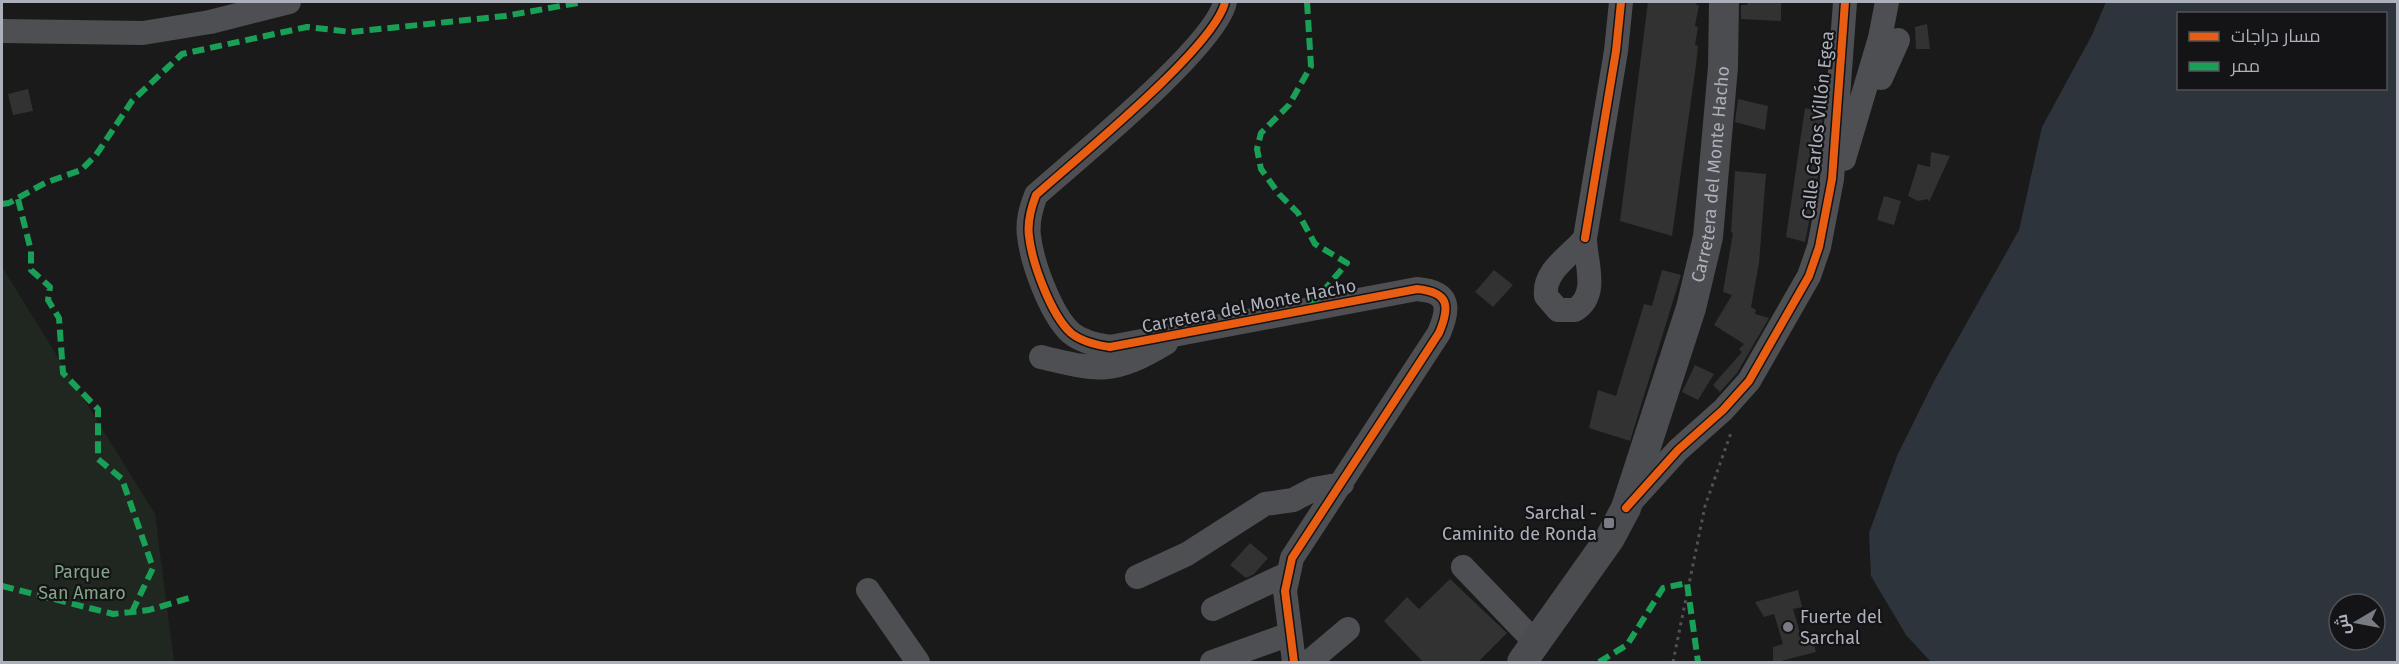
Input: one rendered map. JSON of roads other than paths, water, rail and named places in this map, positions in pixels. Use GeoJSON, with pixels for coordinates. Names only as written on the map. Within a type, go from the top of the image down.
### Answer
{"type":"FeatureCollection","features":[{"type":"Feature","properties":{"kind":"main road","name":"Carretera del Monte Hacho"},"geometry":{"type":"LineString","coordinates":[[1529,652],[1610,538],[1626,508],[1691,308],[1705,255],[1713,200],[1723,67],[1724,2]]}},
{"type":"Feature","properties":{"kind":"street"},"geometry":{"type":"LineString","coordinates":[[2,31],[143,33],[210,22],[289,2]]}},
{"type":"Feature","properties":{"kind":"street","name":"Carretera del Monte Hacho"},"geometry":{"type":"LineString","coordinates":[[1225,2],[1208,32],[1179,66],[1036,195],[1028,221],[1032,249],[1059,320],[1072,334],[1090,344],[1110,347],[1418,289],[1431,290],[1442,296],[1446,305],[1446,315],[1439,333],[1342,484],[1300,543],[1287,574],[1285,591],[1294,663]]}},
{"type":"Feature","properties":{"kind":"street"},"geometry":{"type":"LineString","coordinates":[[1585,238],[1616,51],[1621,2]]}},
{"type":"Feature","properties":{"kind":"street","name":"Calle Carlos Villón Egea"},"geometry":{"type":"LineString","coordinates":[[1626,508],[1678,450],[1737,396],[1771,346],[1809,276],[1819,247],[1832,179],[1845,2]]}},
{"type":"Feature","properties":{"kind":"street"},"geometry":{"type":"LineString","coordinates":[[1832,179],[1846,156],[1890,6]]}},
{"type":"Feature","properties":{"kind":"street"},"geometry":{"type":"LineString","coordinates":[[1862,100],[1882,76],[1898,40]]}},
{"type":"Feature","properties":{"kind":"street"},"geometry":{"type":"LineString","coordinates":[[1041,357],[1090,369],[1107,369],[1139,359],[1181,334]]}},
{"type":"Feature","properties":{"kind":"street"},"geometry":{"type":"LineString","coordinates":[[1137,577],[1187,554],[1265,504],[1293,500],[1314,489],[1342,484]]}},
{"type":"Feature","properties":{"kind":"street"},"geometry":{"type":"LineString","coordinates":[[1463,567],[1529,652]]}},
{"type":"Feature","properties":{"kind":"street"},"geometry":{"type":"LineString","coordinates":[[1213,609],[1287,574]]}},
{"type":"Feature","properties":{"kind":"street"},"geometry":{"type":"LineString","coordinates":[[868,590],[918,663]]}},
{"type":"Feature","properties":{"kind":"street"},"geometry":{"type":"LineString","coordinates":[[1309,663],[1348,630]]}},
{"type":"Feature","properties":{"kind":"street"},"geometry":{"type":"LineString","coordinates":[[1212,663],[1290,634]]}},
{"type":"Feature","properties":{"kind":"place","name":"Sarchal - Caminito de Ronda"},"geometry":{"type":"Point","coordinates":[1609,523]}},
{"type":"Feature","properties":{"kind":"place","name":"Fuerte del Sarchal"},"geometry":{"type":"Point","coordinates":[1788,627]}},
{"type":"Feature","properties":{"kind":"park label","name":"Parque San Amaro"},"geometry":{"type":"Point","coordinates":[82,582]}}]}
